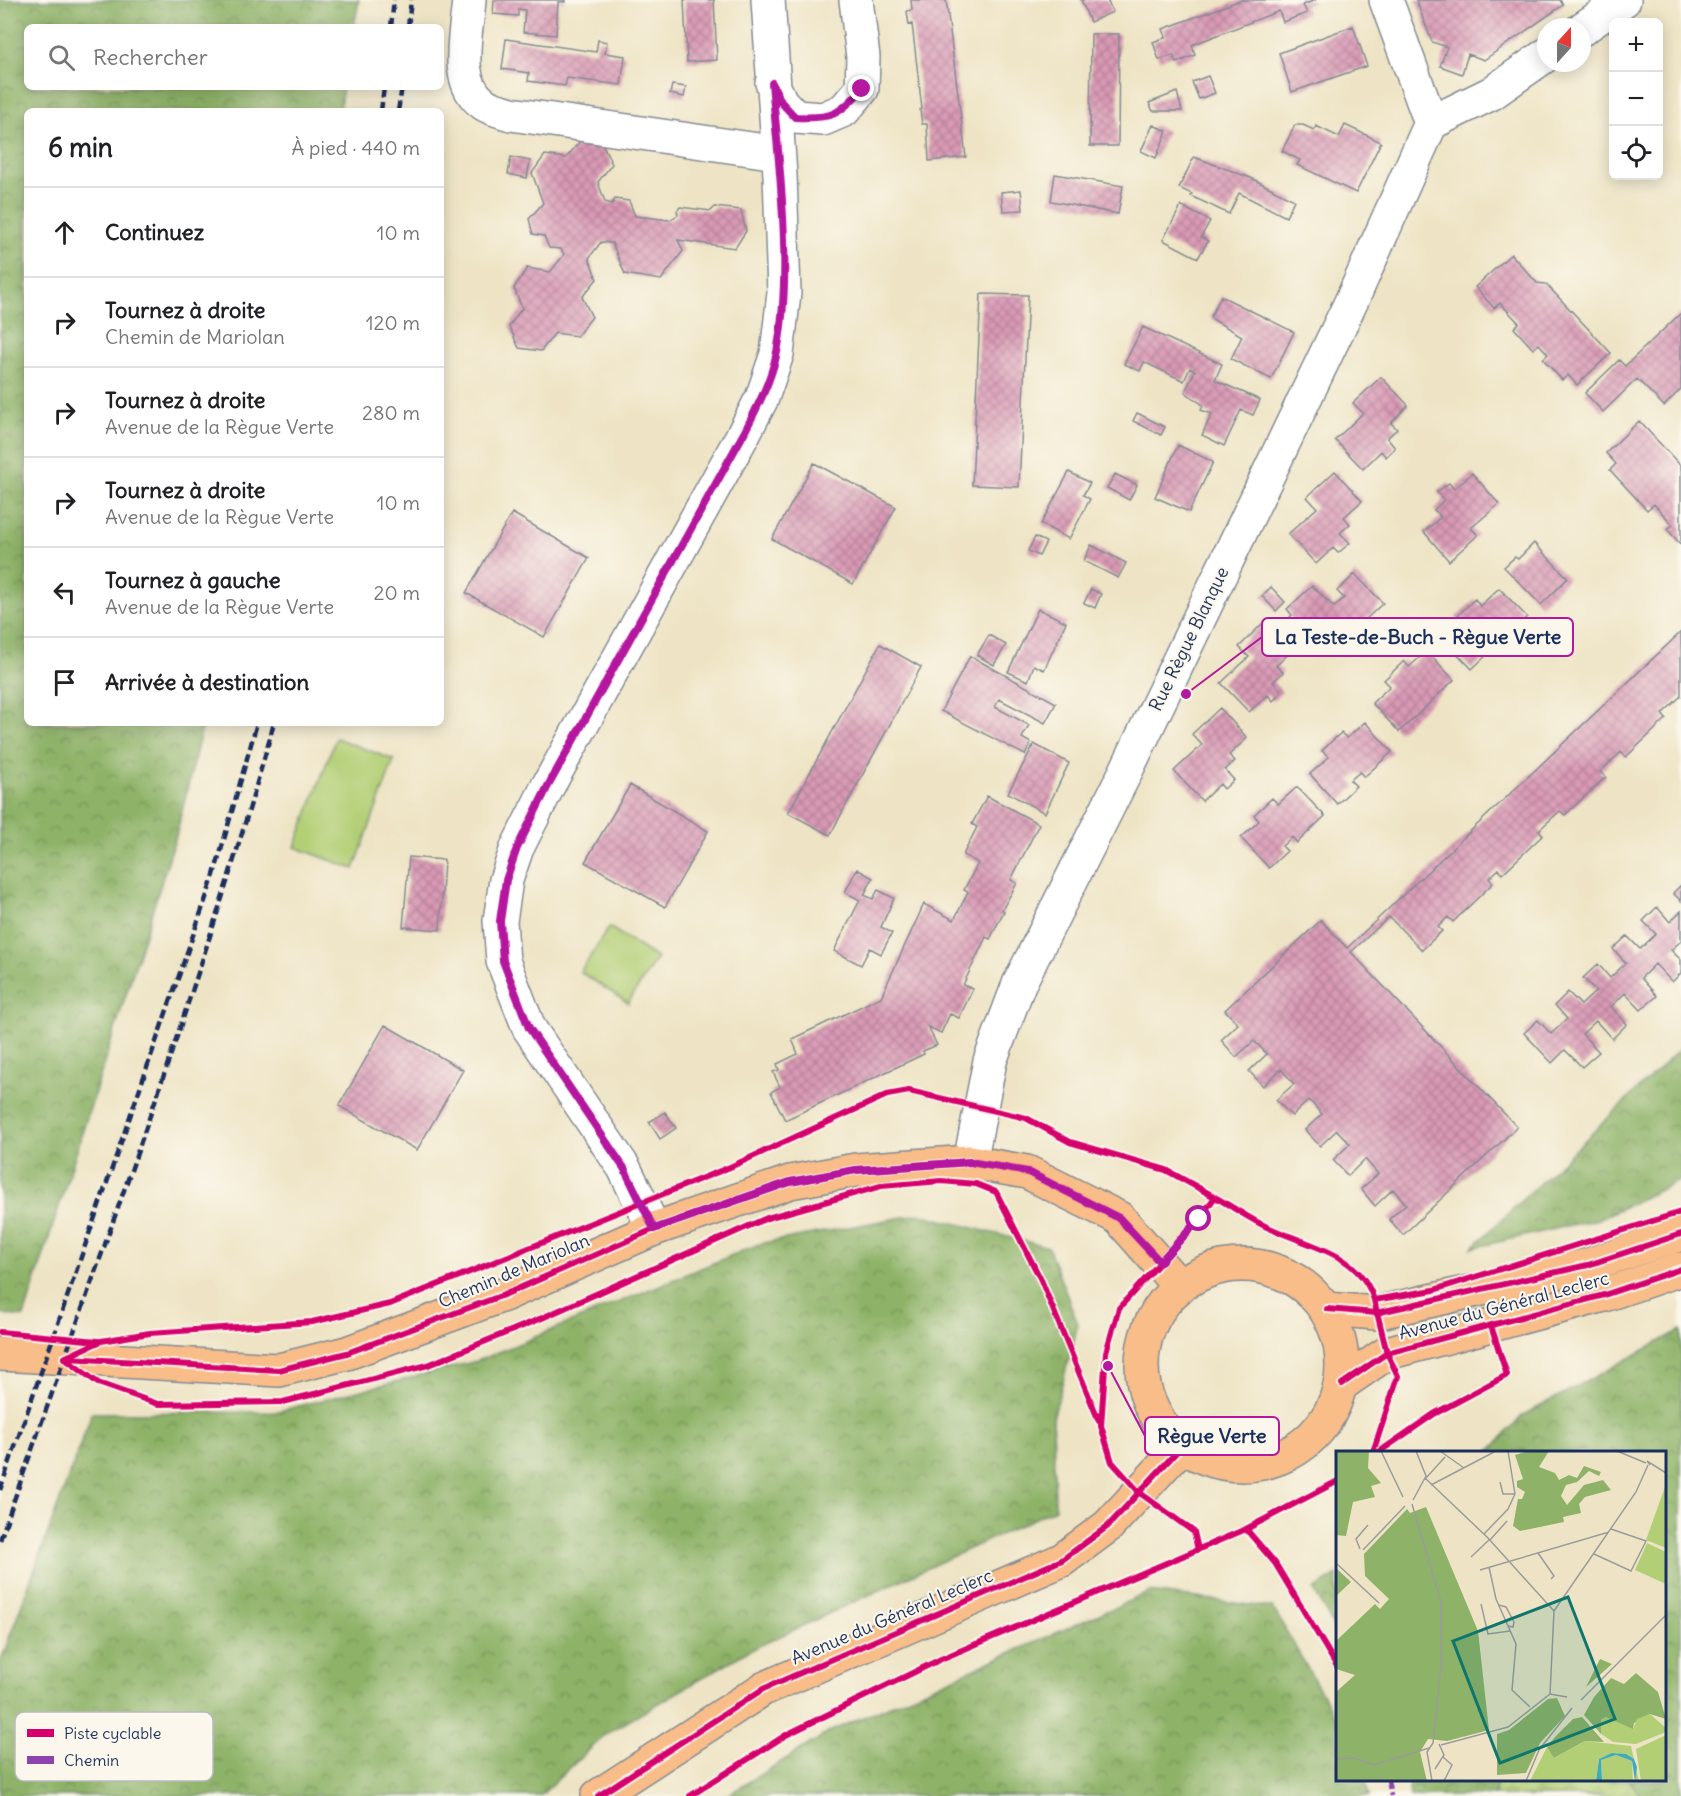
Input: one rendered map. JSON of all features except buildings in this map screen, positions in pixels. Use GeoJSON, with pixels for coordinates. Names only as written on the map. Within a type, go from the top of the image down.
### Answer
{"type":"FeatureCollection","features":[{"type":"Feature","properties":{"kind":"main road","name":"Chemin de Mariolan"},"geometry":{"type":"LineString","coordinates":[[0,1354],[279,1370],[347,1353],[475,1306],[654,1229],[790,1182],[856,1170],[970,1162],[1028,1172],[1119,1218],[1179,1286]]}},
{"type":"Feature","properties":{"kind":"main road","name":"Avenue du Général Leclerc"},"geometry":{"type":"LineString","coordinates":[[1327,1309],[1376,1313],[1588,1265],[1681,1234]]}},
{"type":"Feature","properties":{"kind":"main road"},"geometry":{"type":"LineString","coordinates":[[1230,1265],[1258,1266],[1285,1274],[1308,1289],[1327,1309],[1338,1333],[1344,1358],[1342,1384],[1330,1416],[1309,1442],[1280,1460],[1246,1466],[1212,1462],[1182,1446],[1160,1424],[1146,1397],[1141,1367],[1146,1336],[1158,1309],[1179,1286],[1203,1272],[1230,1265]]}},
{"type":"Feature","properties":{"kind":"main road","name":"Avenue du Général Leclerc"},"geometry":{"type":"LineString","coordinates":[[1342,1384],[1387,1353],[1604,1295],[1681,1269]]}},
{"type":"Feature","properties":{"kind":"main road","name":"Avenue du Général Leclerc"},"geometry":{"type":"LineString","coordinates":[[598,1796],[763,1689],[1062,1560],[1108,1526],[1182,1446]]}},
{"type":"Feature","properties":{"kind":"street"},"geometry":{"type":"LineString","coordinates":[[469,0],[464,66],[469,88],[484,104],[511,114],[778,153]]}},
{"type":"Feature","properties":{"kind":"street"},"geometry":{"type":"LineString","coordinates":[[654,1229],[624,1168],[529,1028],[503,961],[500,921],[506,880],[517,848],[762,398],[777,354],[784,293],[768,0]]}},
{"type":"Feature","properties":{"kind":"street"},"geometry":{"type":"LineString","coordinates":[[772,83],[781,102],[795,117],[823,119],[844,110],[862,89],[863,57],[856,0]]}},
{"type":"Feature","properties":{"kind":"street"},"geometry":{"type":"LineString","coordinates":[[1386,0],[1431,123],[1492,93],[1537,61]]}},
{"type":"Feature","properties":{"kind":"street"},"geometry":{"type":"LineString","coordinates":[[1591,23],[1624,0]]}},
{"type":"Feature","properties":{"kind":"street","name":"Rue Règue Blanque"},"geometry":{"type":"LineString","coordinates":[[970,1162],[990,1061],[1019,984],[1125,773],[1331,343],[1431,123]]}},
{"type":"Feature","properties":{"kind":"green space"},"geometry":{"type":"Polygon","coordinates":[[[0,0],[359,0],[355,24],[24,24],[24,90],[342,90],[340,108],[24,108],[24,726],[202,726],[176,836],[24,1317],[0,1314],[0,0]]]}},
{"type":"Feature","properties":{"kind":"green space"},"geometry":{"type":"Polygon","coordinates":[[[336,738],[394,760],[354,869],[295,847],[336,738]]]}},
{"type":"Feature","properties":{"kind":"green space"},"geometry":{"type":"Polygon","coordinates":[[[609,927],[657,958],[628,1003],[580,972],[609,927]]]}},
{"type":"Feature","properties":{"kind":"green space"},"geometry":{"type":"Polygon","coordinates":[[[1681,1048],[1681,1180],[1598,1219],[1472,1248],[1681,1048]]]}},
{"type":"Feature","properties":{"kind":"green space"},"geometry":{"type":"Polygon","coordinates":[[[919,1214],[1048,1247],[1078,1324],[1053,1418],[1055,1509],[748,1651],[606,1734],[540,1796],[0,1796],[0,1663],[92,1413],[275,1412],[477,1361],[759,1244],[919,1214]]]}},
{"type":"Feature","properties":{"kind":"green space"},"geometry":{"type":"Polygon","coordinates":[[[1681,1330],[1681,1796],[1641,1796],[1630,1781],[1666,1781],[1666,1451],[1490,1451],[1522,1416],[1681,1330]]]}},
{"type":"Feature","properties":{"kind":"green space"},"geometry":{"type":"Polygon","coordinates":[[[1336,1576],[1336,1632],[1314,1590],[1336,1576]]]}},
{"type":"Feature","properties":{"kind":"green space"},"geometry":{"type":"Polygon","coordinates":[[[1150,1592],[1273,1608],[1336,1718],[1336,1781],[1365,1781],[1369,1796],[726,1796],[831,1731],[1150,1592]]]}},
{"type":"Feature","properties":{"kind":"green space"},"geometry":{"type":"Polygon","coordinates":[[[1408,1781],[1497,1781],[1494,1796],[1410,1796],[1408,1781]]]}},
{"type":"Feature","properties":{"kind":"green space"},"geometry":{"type":"Polygon","coordinates":[[[1497,1781],[1630,1781],[1641,1796],[1494,1796],[1497,1781]]]}},
{"type":"Feature","properties":{"kind":"railway"},"geometry":{"type":"LineString","coordinates":[[391,24],[394,0]]}},
{"type":"Feature","properties":{"kind":"railway"},"geometry":{"type":"LineString","coordinates":[[408,24],[411,0]]}},
{"type":"Feature","properties":{"kind":"railway"},"geometry":{"type":"LineString","coordinates":[[381,108],[384,90]]}},
{"type":"Feature","properties":{"kind":"railway"},"geometry":{"type":"LineString","coordinates":[[398,108],[402,90]]}},
{"type":"Feature","properties":{"kind":"railway"},"geometry":{"type":"LineString","coordinates":[[0,1490],[214,875],[256,726]]}},
{"type":"Feature","properties":{"kind":"railway"},"geometry":{"type":"LineString","coordinates":[[0,1540],[179,1032],[244,827],[273,726]]}},
{"type":"Feature","properties":{"kind":"marked path"},"geometry":{"type":"LineString","coordinates":[[1388,1781],[1391,1796]]}},
{"type":"Feature","properties":{"kind":"cycle path"},"geometry":{"type":"LineString","coordinates":[[64,1358],[101,1341],[150,1333],[312,1322],[390,1304],[730,1167],[887,1095],[909,1091],[1026,1118],[1070,1142],[1166,1170],[1215,1197],[1199,1219],[1119,1308],[1106,1352],[1101,1426],[1112,1462],[1140,1493],[1194,1532],[1198,1550]]}},
{"type":"Feature","properties":{"kind":"cycle path"},"geometry":{"type":"LineString","coordinates":[[67,1358],[279,1370],[347,1353],[506,1294],[654,1229],[790,1182],[856,1170],[970,1162]]}},
{"type":"Feature","properties":{"kind":"cycle path"},"geometry":{"type":"LineString","coordinates":[[64,1358],[98,1383],[158,1404],[283,1402],[428,1365],[542,1318],[767,1218],[881,1186],[941,1181],[976,1184],[996,1192],[1041,1280],[1099,1421]]}},
{"type":"Feature","properties":{"kind":"cycle path"},"geometry":{"type":"LineString","coordinates":[[1215,1197],[1263,1225],[1343,1260],[1367,1283],[1374,1300]]}},
{"type":"Feature","properties":{"kind":"cycle path"},"geometry":{"type":"LineString","coordinates":[[1373,1451],[1398,1376],[1387,1353],[1374,1300],[1434,1290],[1681,1212]]}},
{"type":"Feature","properties":{"kind":"cycle path"},"geometry":{"type":"LineString","coordinates":[[1327,1309],[1376,1313],[1588,1265],[1681,1234]]}},
{"type":"Feature","properties":{"kind":"cycle path"},"geometry":{"type":"LineString","coordinates":[[1342,1384],[1387,1353],[1604,1295],[1681,1269]]}},
{"type":"Feature","properties":{"kind":"cycle path"},"geometry":{"type":"LineString","coordinates":[[1380,1451],[1434,1414],[1507,1375],[1491,1326]]}},
{"type":"Feature","properties":{"kind":"cycle path"},"geometry":{"type":"LineString","coordinates":[[0,1332],[98,1341]]}},
{"type":"Feature","properties":{"kind":"cycle path"},"geometry":{"type":"LineString","coordinates":[[598,1796],[763,1689],[1062,1560],[1108,1526],[1182,1446]]}},
{"type":"Feature","properties":{"kind":"cycle path"},"geometry":{"type":"LineString","coordinates":[[690,1796],[786,1735],[941,1659],[1246,1529],[1336,1482]]}},
{"type":"Feature","properties":{"kind":"cycle path"},"geometry":{"type":"LineString","coordinates":[[1246,1529],[1275,1563],[1336,1665]]}},
{"type":"Feature","properties":{"kind":"place","name":"La Teste-de-Buch - Règue Verte"},"geometry":{"type":"Point","coordinates":[1186,694]}},
{"type":"Feature","properties":{"kind":"place","name":"Règue Verte"},"geometry":{"type":"Point","coordinates":[1108,1366]}},
{"type":"Feature","properties":{"kind":"route"},"geometry":{"type":"LineString","coordinates":[[862,89],[844,110],[823,119],[795,117],[781,102],[772,83],[780,175],[784,293],[777,354],[762,398],[744,433],[548,786],[517,848],[506,880],[500,921],[503,961],[529,1028],[624,1168],[654,1229],[790,1182],[856,1170],[970,1162],[1028,1172],[1119,1218],[1160,1262],[1199,1219]]}}]}
